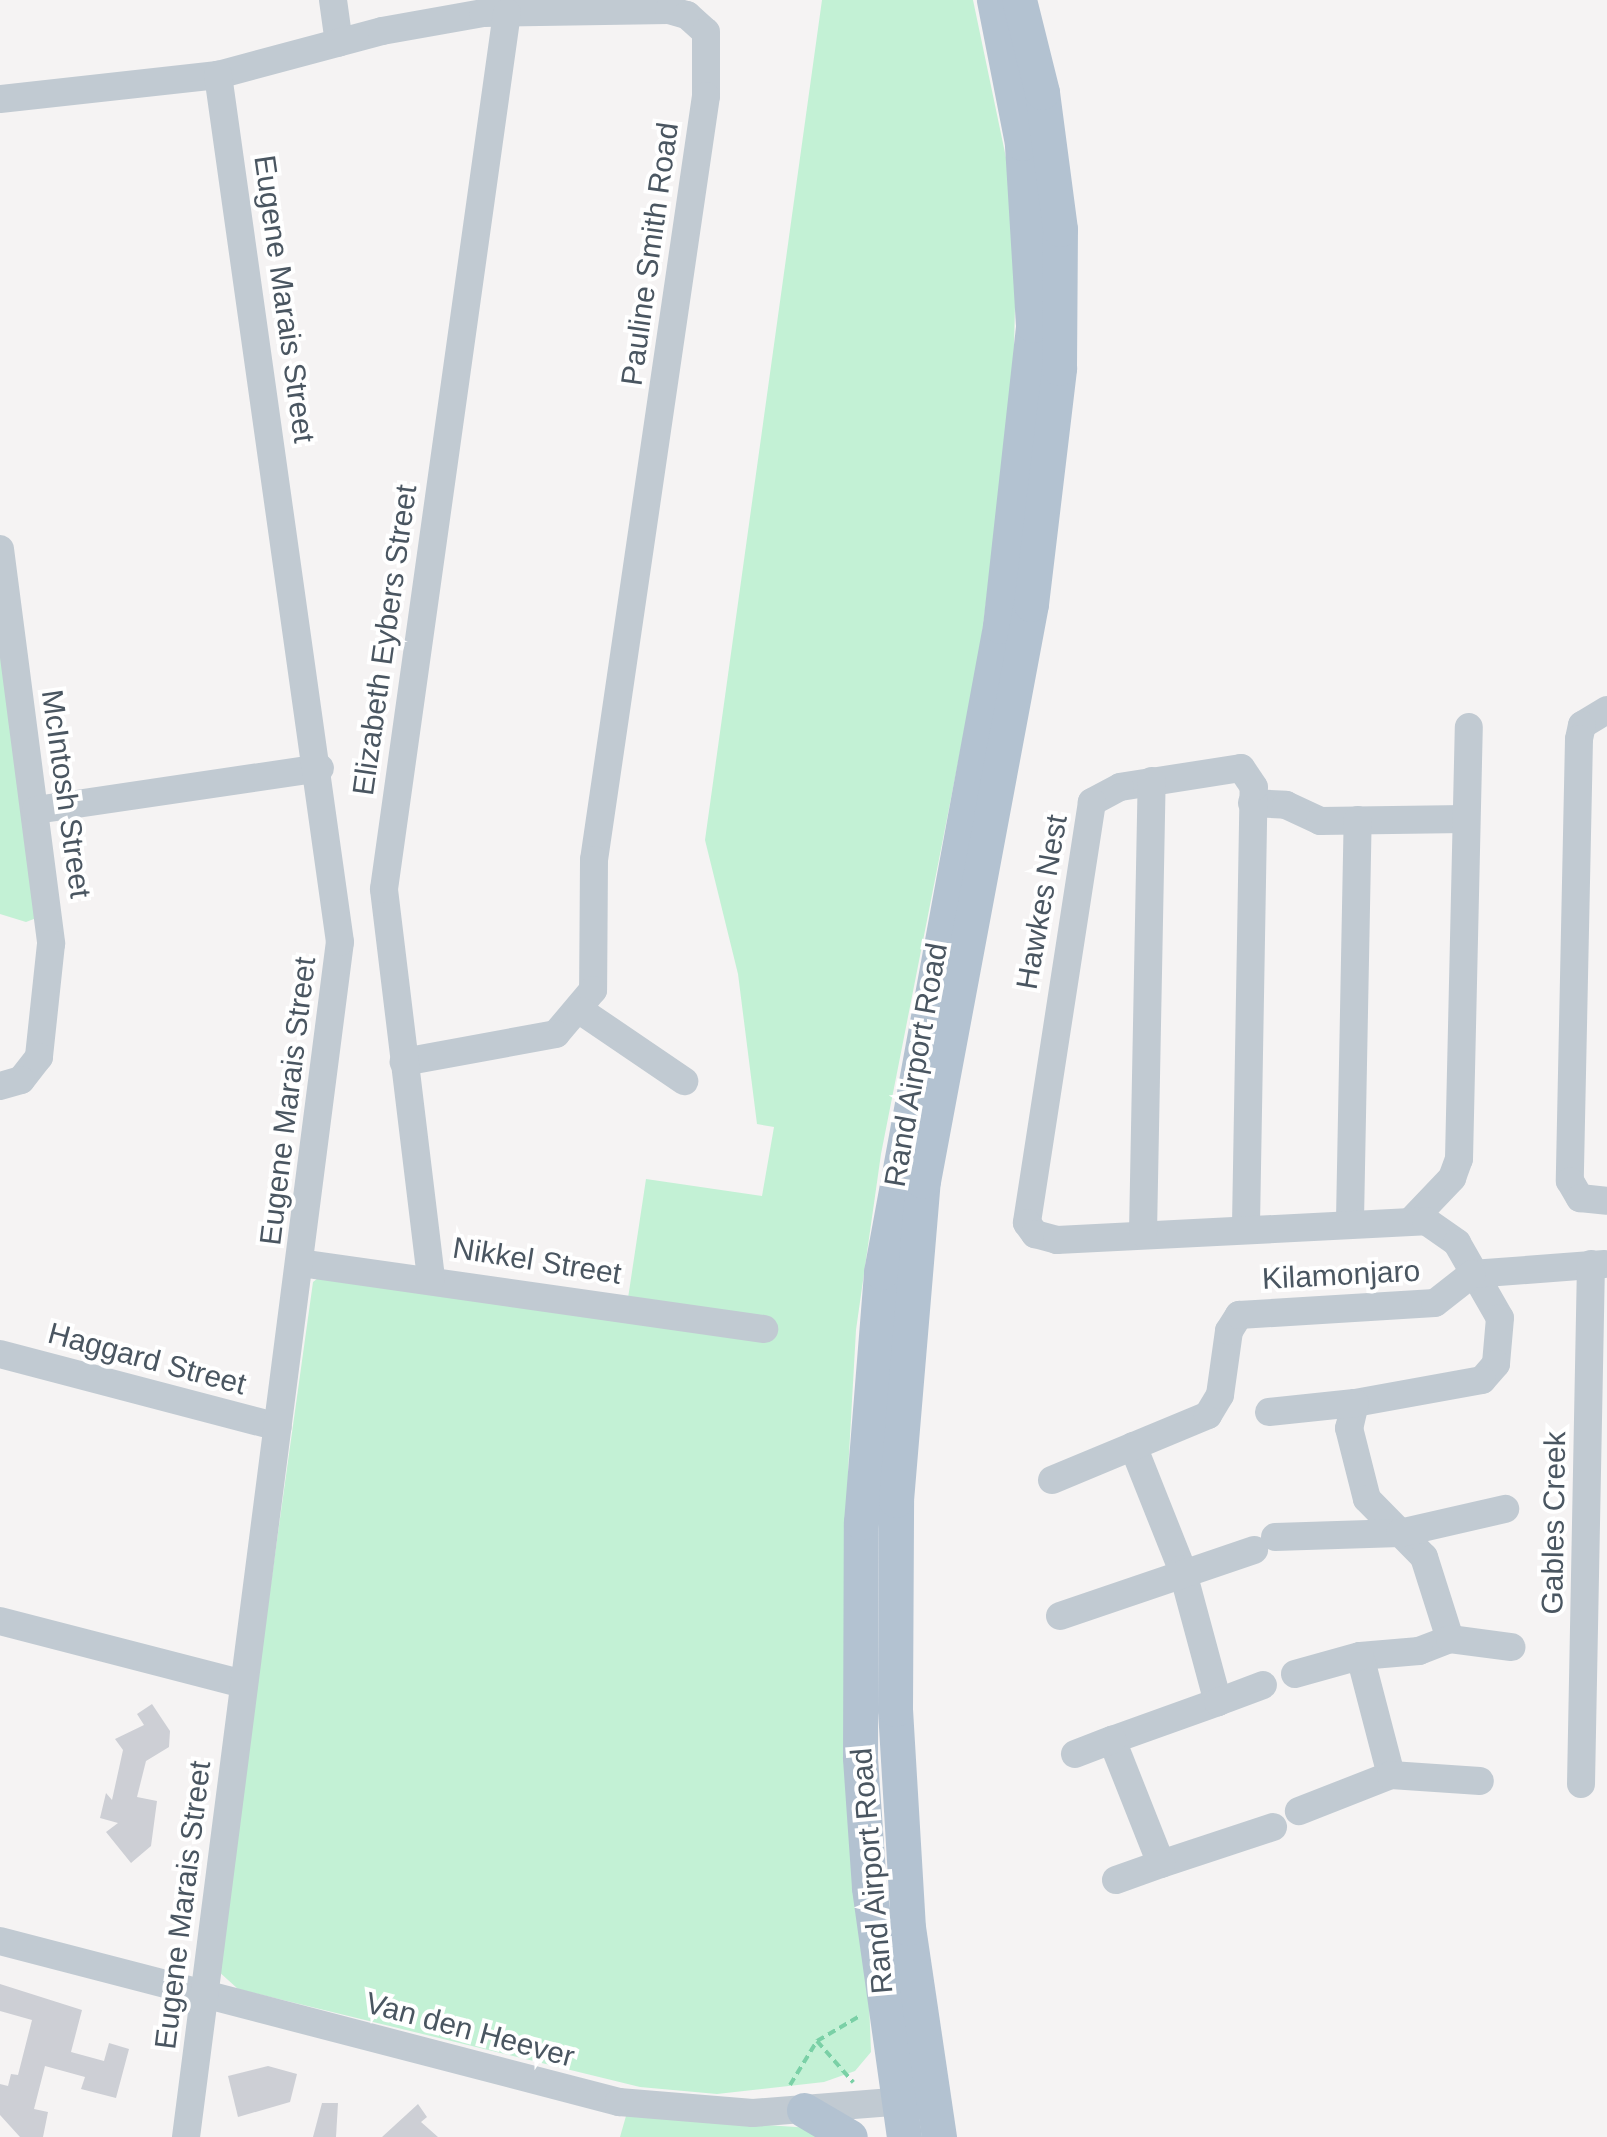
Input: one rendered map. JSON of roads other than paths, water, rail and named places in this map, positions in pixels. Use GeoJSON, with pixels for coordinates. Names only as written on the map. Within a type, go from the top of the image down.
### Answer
{"type":"FeatureCollection","features":[{"type":"Feature","properties":{"kind":"main road","name":"Rand Airport Road"},"geometry":{"type":"LineString","coordinates":[[939,2137],[911,2112],[884,2008],[860,1757],[870,1372],[909,1094],[1000,626],[1033,325],[1022,143],[994,0]]}},
{"type":"Feature","properties":{"kind":"main road","name":"Rand Airport Road"},"geometry":{"type":"LineString","coordinates":[[911,2112],[908,1928],[900,1807],[896,1500],[923,1181],[1031,604],[1059,368],[1060,229],[1042,92],[1020,0]]}},
{"type":"Feature","properties":{"kind":"main road"},"geometry":{"type":"LineString","coordinates":[[792,2110],[850,2137]]}},
{"type":"Feature","properties":{"kind":"street"},"geometry":{"type":"LineString","coordinates":[[333,0],[339,43]]}},
{"type":"Feature","properties":{"kind":"street","name":"Pauline Smith Road"},"geometry":{"type":"LineString","coordinates":[[0,99],[218,76],[437,19],[595,6],[687,15],[706,32],[710,63],[594,860],[596,971],[581,1011]]}},
{"type":"Feature","properties":{"kind":"street","name":"Elizabeth Eybers Street"},"geometry":{"type":"LineString","coordinates":[[431,1278],[384,920],[386,865],[506,13]]}},
{"type":"Feature","properties":{"kind":"street","name":"Eugene Marais Street"},"geometry":{"type":"LineString","coordinates":[[186,2137],[340,942],[320,768],[218,76]]}},
{"type":"Feature","properties":{"kind":"street","name":"McIntosh Street"},"geometry":{"type":"LineString","coordinates":[[0,549],[50,944],[42,1045],[28,1074],[0,1086]]}},
{"type":"Feature","properties":{"kind":"street"},"geometry":{"type":"LineString","coordinates":[[1607,710],[1582,725],[1579,739],[1570,1181],[1580,1198],[1607,1201]]}},
{"type":"Feature","properties":{"kind":"street"},"geometry":{"type":"LineString","coordinates":[[1269,1412],[1355,1403],[1482,1380],[1496,1364],[1500,1318],[1444,1229],[1413,1220],[1452,1178],[1458,1158],[1469,727]]}},
{"type":"Feature","properties":{"kind":"street"},"geometry":{"type":"LineString","coordinates":[[36,810],[320,768]]}},
{"type":"Feature","properties":{"kind":"street","name":"Hawkes Nest"},"geometry":{"type":"LineString","coordinates":[[1252,803],[1252,777],[1241,768],[1102,792],[1092,802],[1027,1223],[1045,1240],[1246,1225],[1413,1220]]}},
{"type":"Feature","properties":{"kind":"street"},"geometry":{"type":"LineString","coordinates":[[1143,1233],[1152,781]]}},
{"type":"Feature","properties":{"kind":"street"},"geometry":{"type":"LineString","coordinates":[[1246,1225],[1252,803],[1286,805],[1320,821],[1465,820]]}},
{"type":"Feature","properties":{"kind":"street"},"geometry":{"type":"LineString","coordinates":[[1350,1220],[1358,820]]}},
{"type":"Feature","properties":{"kind":"street"},"geometry":{"type":"LineString","coordinates":[[404,1062],[540,1040],[581,1011],[684,1081]]}},
{"type":"Feature","properties":{"kind":"street","name":"Nikkel Street"},"geometry":{"type":"LineString","coordinates":[[300,1263],[431,1278],[764,1329]]}},
{"type":"Feature","properties":{"kind":"street"},"geometry":{"type":"LineString","coordinates":[[1472,1274],[1599,1264]]}},
{"type":"Feature","properties":{"kind":"street","name":"Gables Creek"},"geometry":{"type":"LineString","coordinates":[[1582,1784],[1596,1574],[1599,1264]]}},
{"type":"Feature","properties":{"kind":"street","name":"Kilamonjaro"},"geometry":{"type":"LineString","coordinates":[[1052,1480],[1208,1415],[1220,1395],[1229,1331],[1239,1315],[1435,1303],[1472,1274]]}},
{"type":"Feature","properties":{"kind":"street","name":"Haggard Street"},"geometry":{"type":"LineString","coordinates":[[0,1354],[278,1427]]}},
{"type":"Feature","properties":{"kind":"street"},"geometry":{"type":"LineString","coordinates":[[1355,1403],[1349,1428],[1367,1499],[1424,1556],[1450,1639]]}},
{"type":"Feature","properties":{"kind":"street"},"geometry":{"type":"LineString","coordinates":[[1133,1446],[1182,1570],[1218,1702]]}},
{"type":"Feature","properties":{"kind":"street"},"geometry":{"type":"LineString","coordinates":[[1060,1616],[1264,1543],[1400,1533],[1505,1509]]}},
{"type":"Feature","properties":{"kind":"street"},"geometry":{"type":"LineString","coordinates":[[0,1621],[244,1684]]}},
{"type":"Feature","properties":{"kind":"street"},"geometry":{"type":"LineString","coordinates":[[1295,1674],[1360,1656],[1419,1651],[1450,1639],[1510,1647]]}},
{"type":"Feature","properties":{"kind":"street"},"geometry":{"type":"LineString","coordinates":[[1360,1656],[1392,1774]]}},
{"type":"Feature","properties":{"kind":"street"},"geometry":{"type":"LineString","coordinates":[[1075,1754],[1263,1684]]}},
{"type":"Feature","properties":{"kind":"street"},"geometry":{"type":"LineString","coordinates":[[1112,1740],[1160,1864]]}},
{"type":"Feature","properties":{"kind":"street"},"geometry":{"type":"LineString","coordinates":[[1299,1811],[1392,1774],[1480,1780]]}},
{"type":"Feature","properties":{"kind":"street"},"geometry":{"type":"LineString","coordinates":[[1116,1880],[1273,1827]]}},
{"type":"Feature","properties":{"kind":"street","name":"Van den Heever"},"geometry":{"type":"LineString","coordinates":[[0,1941],[619,2102],[705,2112],[911,2112]]}}]}
